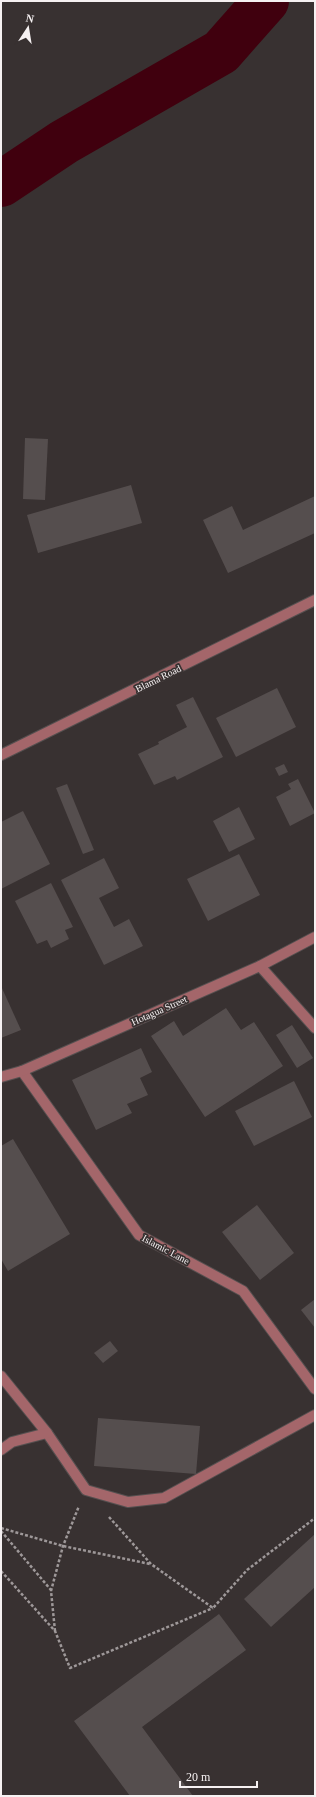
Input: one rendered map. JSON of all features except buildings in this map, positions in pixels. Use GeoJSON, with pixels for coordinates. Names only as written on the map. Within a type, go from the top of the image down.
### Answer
{"type":"FeatureCollection","features":[{"type":"Feature","properties":{"kind":"street","name":"Blama Road"},"geometry":{"type":"LineString","coordinates":[[1,755],[315,600]]}},
{"type":"Feature","properties":{"kind":"street","name":"Hotagua Street"},"geometry":{"type":"LineString","coordinates":[[1,1077],[22,1071],[260,966],[315,937]]}},
{"type":"Feature","properties":{"kind":"street"},"geometry":{"type":"LineString","coordinates":[[260,966],[315,1028]]}},
{"type":"Feature","properties":{"kind":"street","name":"Islamic Lane"},"geometry":{"type":"LineString","coordinates":[[22,1071],[139,1235],[243,1291],[315,1389]]}},
{"type":"Feature","properties":{"kind":"street"},"geometry":{"type":"LineString","coordinates":[[1,1376],[47,1433],[86,1490],[128,1502],[164,1498],[315,1416]]}},
{"type":"Feature","properties":{"kind":"street"},"geometry":{"type":"LineString","coordinates":[[1,1450],[12,1442],[47,1433]]}},
{"type":"Feature","properties":{"kind":"path"},"geometry":{"type":"LineString","coordinates":[[86,1490],[64,1546],[51,1591],[55,1632],[70,1668],[213,1608],[247,1570],[315,1518]]}},
{"type":"Feature","properties":{"kind":"path"},"geometry":{"type":"LineString","coordinates":[[106,1513],[151,1564],[213,1608]]}},
{"type":"Feature","properties":{"kind":"path"},"geometry":{"type":"LineString","coordinates":[[1,1530],[64,1546],[151,1564]]}},
{"type":"Feature","properties":{"kind":"path"},"geometry":{"type":"LineString","coordinates":[[1,1530],[51,1591]]}},
{"type":"Feature","properties":{"kind":"path"},"geometry":{"type":"LineString","coordinates":[[1,1571],[55,1632]]}},
{"type":"Feature","properties":{"kind":"waterway"},"geometry":{"type":"LineString","coordinates":[[1,184],[64,142],[221,52],[266,1]]}}]}
